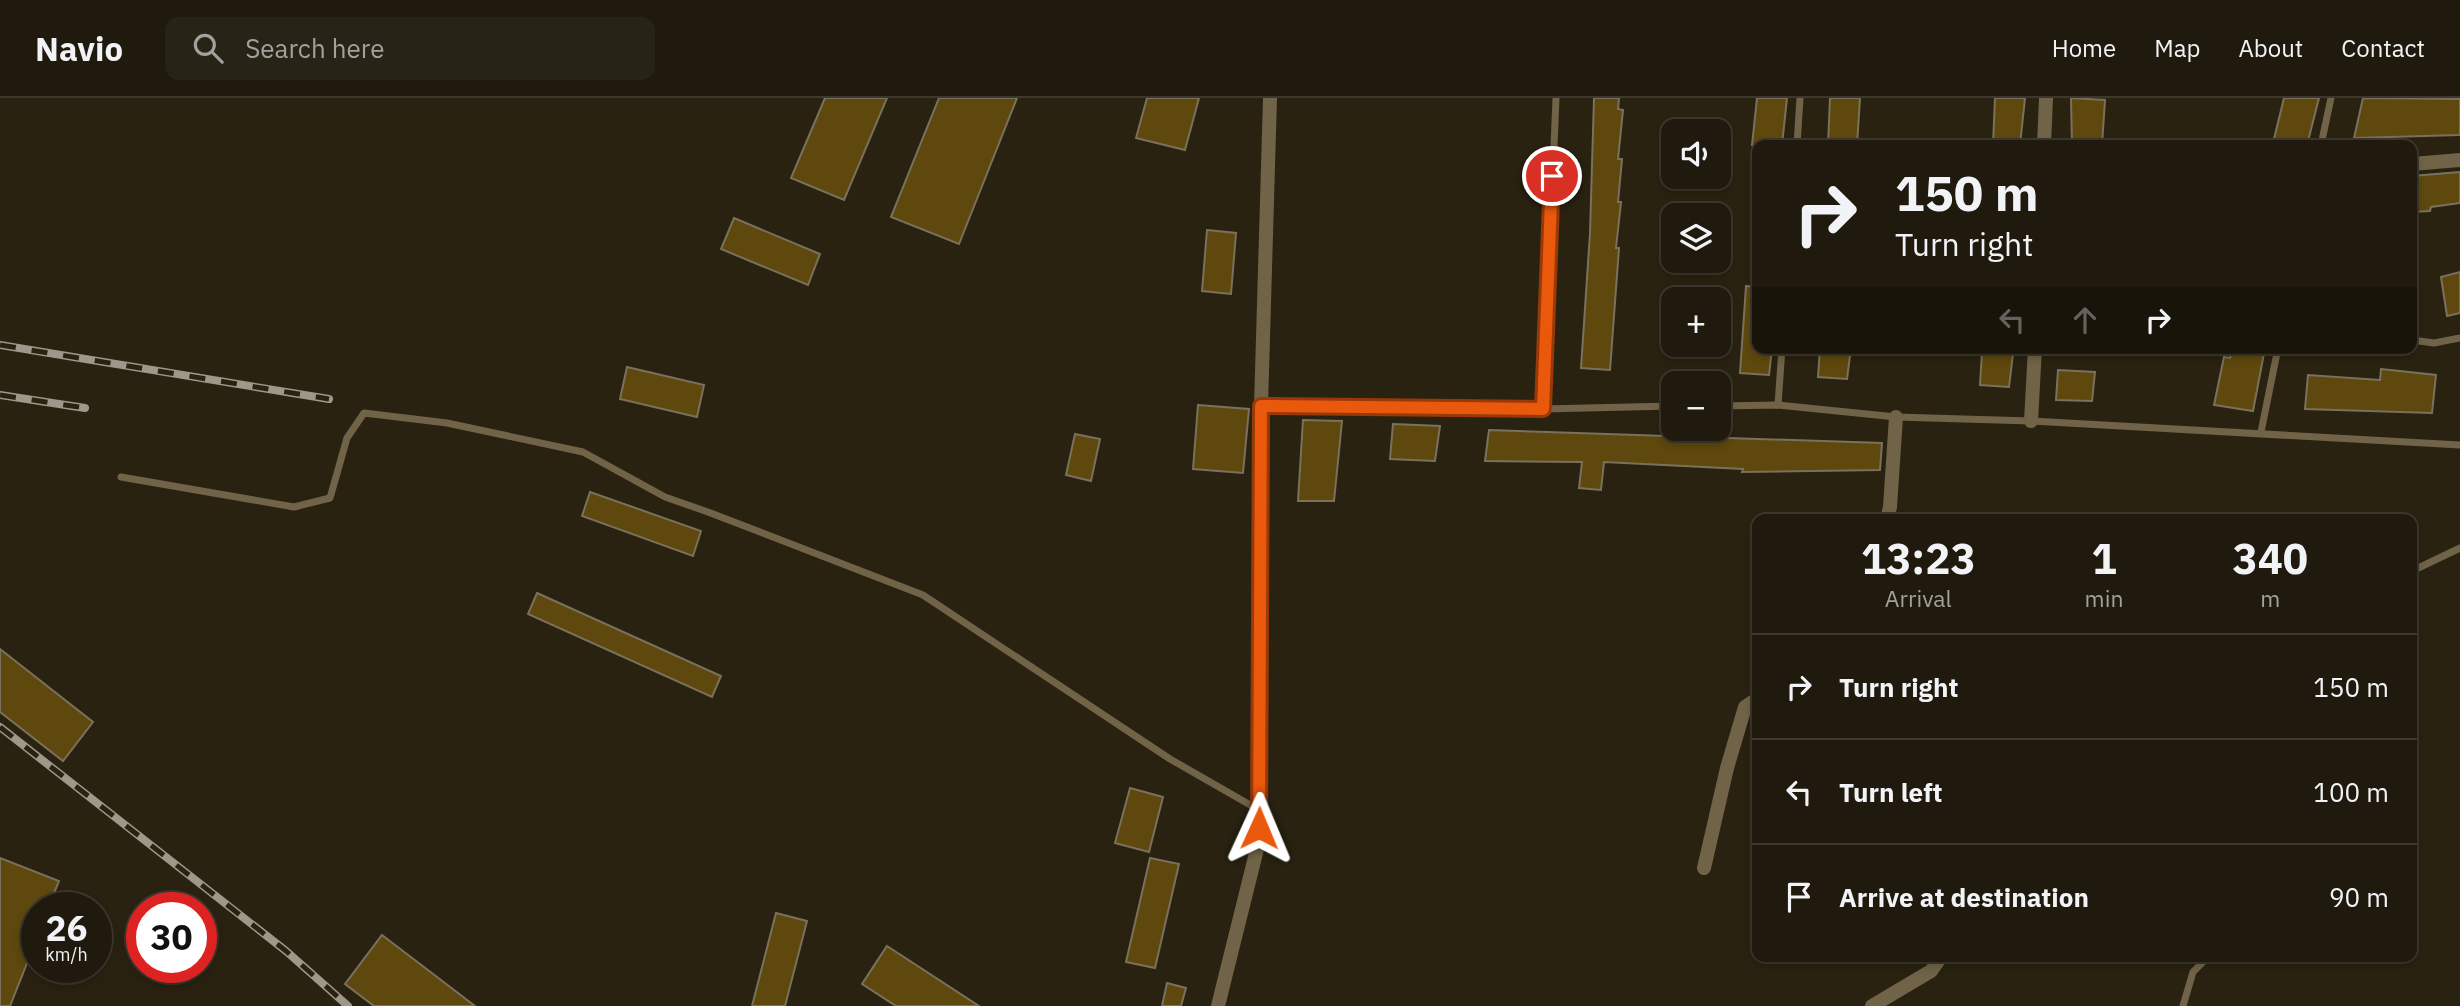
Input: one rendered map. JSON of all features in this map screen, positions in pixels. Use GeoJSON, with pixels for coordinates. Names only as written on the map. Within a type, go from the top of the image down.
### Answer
{"type":"FeatureCollection","features":[{"type":"Feature","properties":{"kind":"street"},"geometry":{"type":"LineString","coordinates":[[1218,1006],[1258,845],[1260,811],[1261,406],[1270,98]]}},
{"type":"Feature","properties":{"kind":"street"},"geometry":{"type":"LineString","coordinates":[[2044,140],[2046,98]]}},
{"type":"Feature","properties":{"kind":"street"},"geometry":{"type":"LineString","coordinates":[[2417,164],[2460,160]]}},
{"type":"Feature","properties":{"kind":"street"},"geometry":{"type":"LineString","coordinates":[[2031,421],[2035,354]]}},
{"type":"Feature","properties":{"kind":"street"},"geometry":{"type":"LineString","coordinates":[[1888,514],[1896,417]]}},
{"type":"Feature","properties":{"kind":"street"},"geometry":{"type":"LineString","coordinates":[[1704,868],[1727,768],[1745,707],[1752,702]]}},
{"type":"Feature","properties":{"kind":"street"},"geometry":{"type":"LineString","coordinates":[[1872,1006],[1931,971],[1937,962]]}},
{"type":"Feature","properties":{"kind":"lane"},"geometry":{"type":"LineString","coordinates":[[1543,409],[1556,98]]}},
{"type":"Feature","properties":{"kind":"lane"},"geometry":{"type":"LineString","coordinates":[[1797,140],[1800,98]]}},
{"type":"Feature","properties":{"kind":"lane"},"geometry":{"type":"LineString","coordinates":[[2322,140],[2331,98]]}},
{"type":"Feature","properties":{"kind":"lane"},"geometry":{"type":"LineString","coordinates":[[2417,341],[2434,343],[2460,338]]}},
{"type":"Feature","properties":{"kind":"lane"},"geometry":{"type":"LineString","coordinates":[[1778,405],[1782,354]]}},
{"type":"Feature","properties":{"kind":"lane"},"geometry":{"type":"LineString","coordinates":[[2261,432],[2277,354]]}},
{"type":"Feature","properties":{"kind":"lane"},"geometry":{"type":"LineString","coordinates":[[1731,406],[1778,405],[1896,417],[2261,432],[2460,444]]}},
{"type":"Feature","properties":{"kind":"lane"},"geometry":{"type":"LineString","coordinates":[[1261,406],[1543,409],[1661,406]]}},
{"type":"Feature","properties":{"kind":"lane"},"geometry":{"type":"LineString","coordinates":[[121,477],[294,507],[330,498],[346,438],[364,414],[447,423],[583,452],[665,497],[923,596],[1170,758],[1260,811]]}},
{"type":"Feature","properties":{"kind":"lane"},"geometry":{"type":"LineString","coordinates":[[2417,569],[2460,548]]}},
{"type":"Feature","properties":{"kind":"lane"},"geometry":{"type":"LineString","coordinates":[[2183,1006],[2193,972],[2203,962]]}},
{"type":"Feature","properties":{"kind":"building"},"geometry":{"type":"Polygon","coordinates":[[[825,98],[887,98],[844,200],[791,178],[825,98]]]}},
{"type":"Feature","properties":{"kind":"building"},"geometry":{"type":"Polygon","coordinates":[[[939,98],[1017,98],[959,244],[891,217],[939,98]]]}},
{"type":"Feature","properties":{"kind":"building"},"geometry":{"type":"Polygon","coordinates":[[[1147,98],[1199,98],[1185,150],[1136,138],[1147,98]]]}},
{"type":"Feature","properties":{"kind":"building"},"geometry":{"type":"Polygon","coordinates":[[[1594,98],[1619,98],[1618,109],[1623,110],[1618,159],[1622,159],[1616,248],[1619,248],[1610,370],[1581,368],[1590,233],[1594,98]]]}},
{"type":"Feature","properties":{"kind":"building"},"geometry":{"type":"Polygon","coordinates":[[[1757,98],[1787,98],[1783,140],[1753,140],[1757,98]]]}},
{"type":"Feature","properties":{"kind":"building"},"geometry":{"type":"Polygon","coordinates":[[[1830,98],[1860,98],[1857,140],[1828,140],[1830,98]]]}},
{"type":"Feature","properties":{"kind":"building"},"geometry":{"type":"Polygon","coordinates":[[[1995,98],[2025,98],[2021,140],[1993,140],[1995,98]]]}},
{"type":"Feature","properties":{"kind":"building"},"geometry":{"type":"Polygon","coordinates":[[[2071,98],[2105,100],[2102,140],[2072,140],[2071,98]]]}},
{"type":"Feature","properties":{"kind":"building"},"geometry":{"type":"Polygon","coordinates":[[[2284,98],[2319,98],[2308,140],[2274,139],[2284,98]]]}},
{"type":"Feature","properties":{"kind":"building"},"geometry":{"type":"Polygon","coordinates":[[[2363,98],[2460,99],[2460,135],[2354,138],[2363,98]]]}},
{"type":"Feature","properties":{"kind":"building"},"geometry":{"type":"Polygon","coordinates":[[[2460,172],[2460,203],[2417,212],[2417,176],[2460,172]]]}},
{"type":"Feature","properties":{"kind":"building"},"geometry":{"type":"Polygon","coordinates":[[[734,218],[820,254],[808,285],[721,249],[734,218]]]}},
{"type":"Feature","properties":{"kind":"building"},"geometry":{"type":"Polygon","coordinates":[[[1207,230],[1236,233],[1231,294],[1202,291],[1207,230]]]}},
{"type":"Feature","properties":{"kind":"building"},"geometry":{"type":"Polygon","coordinates":[[[2460,272],[2460,313],[2447,316],[2441,277],[2460,272]]]}},
{"type":"Feature","properties":{"kind":"building"},"geometry":{"type":"Polygon","coordinates":[[[1746,286],[1752,287],[1752,354],[1771,354],[1769,375],[1740,373],[1746,286]]]}},
{"type":"Feature","properties":{"kind":"building"},"geometry":{"type":"Polygon","coordinates":[[[1820,354],[1850,354],[1847,379],[1818,377],[1820,354]]]}},
{"type":"Feature","properties":{"kind":"building"},"geometry":{"type":"Polygon","coordinates":[[[1982,354],[2013,354],[2009,387],[1980,385],[1982,354]]]}},
{"type":"Feature","properties":{"kind":"building"},"geometry":{"type":"Polygon","coordinates":[[[2231,354],[2264,354],[2253,411],[2214,405],[2224,357],[2230,358],[2231,354]]]}},
{"type":"Feature","properties":{"kind":"building"},"geometry":{"type":"Polygon","coordinates":[[[627,367],[704,385],[697,417],[620,399],[627,367]]]}},
{"type":"Feature","properties":{"kind":"building"},"geometry":{"type":"Polygon","coordinates":[[[2381,369],[2436,375],[2432,413],[2305,409],[2308,375],[2380,380],[2381,369]]]}},
{"type":"Feature","properties":{"kind":"building"},"geometry":{"type":"Polygon","coordinates":[[[2058,370],[2095,372],[2092,401],[2056,400],[2058,370]]]}},
{"type":"Feature","properties":{"kind":"building"},"geometry":{"type":"Polygon","coordinates":[[[1198,405],[1249,409],[1243,473],[1193,469],[1198,405]]]}},
{"type":"Feature","properties":{"kind":"building"},"geometry":{"type":"Polygon","coordinates":[[[1303,420],[1342,421],[1334,501],[1298,501],[1303,420]]]}},
{"type":"Feature","properties":{"kind":"building"},"geometry":{"type":"Polygon","coordinates":[[[1393,424],[1440,426],[1435,461],[1390,459],[1393,424]]]}},
{"type":"Feature","properties":{"kind":"building"},"geometry":{"type":"Polygon","coordinates":[[[1489,430],[1661,436],[1661,441],[1731,441],[1731,438],[1882,443],[1880,470],[1742,472],[1743,469],[1604,462],[1601,490],[1579,488],[1582,462],[1485,461],[1489,430]]]}},
{"type":"Feature","properties":{"kind":"building"},"geometry":{"type":"Polygon","coordinates":[[[1075,434],[1100,439],[1091,481],[1066,475],[1075,434]]]}},
{"type":"Feature","properties":{"kind":"building"},"geometry":{"type":"Polygon","coordinates":[[[590,492],[701,531],[693,556],[582,516],[590,492]]]}},
{"type":"Feature","properties":{"kind":"building"},"geometry":{"type":"Polygon","coordinates":[[[537,593],[721,676],[712,697],[528,614],[537,593]]]}},
{"type":"Feature","properties":{"kind":"building"},"geometry":{"type":"Polygon","coordinates":[[[0,649],[93,722],[63,761],[0,712],[0,649]]]}},
{"type":"Feature","properties":{"kind":"building"},"geometry":{"type":"Polygon","coordinates":[[[1130,788],[1163,797],[1149,852],[1115,843],[1130,788]]]}},
{"type":"Feature","properties":{"kind":"building"},"geometry":{"type":"Polygon","coordinates":[[[0,858],[59,881],[55,892],[21,892],[21,978],[10,1006],[0,1006],[0,858]]]}},
{"type":"Feature","properties":{"kind":"building"},"geometry":{"type":"Polygon","coordinates":[[[1150,858],[1179,864],[1155,968],[1126,962],[1150,858]]]}},
{"type":"Feature","properties":{"kind":"building"},"geometry":{"type":"Polygon","coordinates":[[[776,913],[807,921],[785,1006],[752,1006],[776,913]]]}},
{"type":"Feature","properties":{"kind":"building"},"geometry":{"type":"Polygon","coordinates":[[[382,935],[475,1006],[374,1006],[345,984],[382,935]]]}},
{"type":"Feature","properties":{"kind":"building"},"geometry":{"type":"Polygon","coordinates":[[[887,946],[979,1006],[896,1006],[862,984],[887,946]]]}},
{"type":"Feature","properties":{"kind":"building"},"geometry":{"type":"Polygon","coordinates":[[[1167,983],[1186,988],[1181,1006],[1162,1006],[1167,983]]]}},
{"type":"Feature","properties":{"kind":"railway"},"geometry":{"type":"LineString","coordinates":[[0,345],[329,399]]}},
{"type":"Feature","properties":{"kind":"railway"},"geometry":{"type":"LineString","coordinates":[[0,395],[85,408]]}},
{"type":"Feature","properties":{"kind":"railway"},"geometry":{"type":"LineString","coordinates":[[0,727],[286,951],[348,1006]]}},
{"type":"Feature","properties":{"kind":"route"},"geometry":{"type":"LineString","coordinates":[[1259,828],[1261,406],[1543,409],[1552,176]]}}]}
